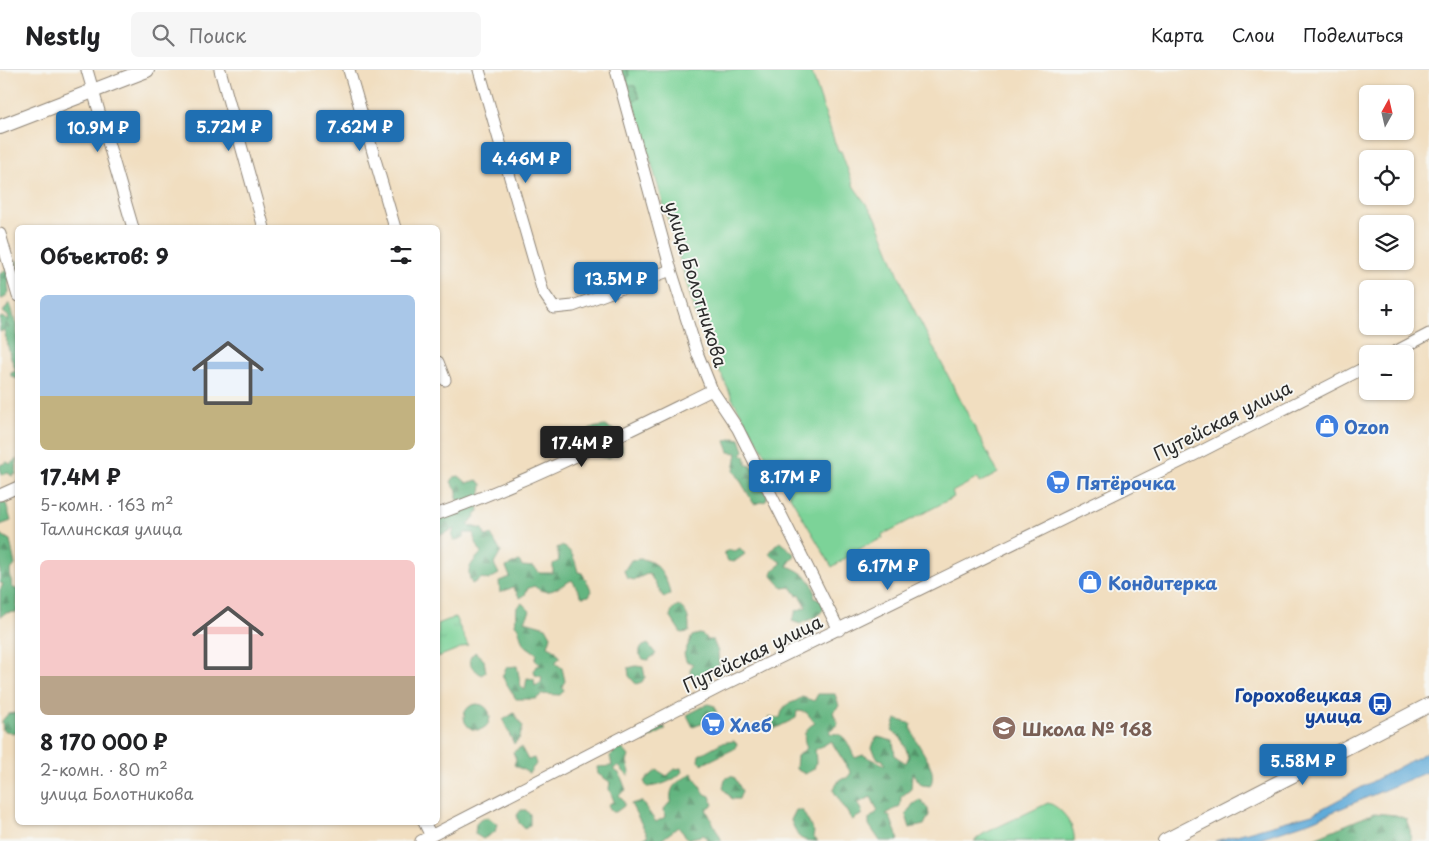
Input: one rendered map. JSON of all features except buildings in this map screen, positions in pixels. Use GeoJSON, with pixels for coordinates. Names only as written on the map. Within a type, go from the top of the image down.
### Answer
{"type":"FeatureCollection","features":[{"type":"Feature","properties":{"kind":"street"},"geometry":{"type":"LineString","coordinates":[[87,70],[133,225]]}},
{"type":"Feature","properties":{"kind":"street"},"geometry":{"type":"LineString","coordinates":[[0,127],[147,70]]}},
{"type":"Feature","properties":{"kind":"street"},"geometry":{"type":"LineString","coordinates":[[220,70],[263,225]]}},
{"type":"Feature","properties":{"kind":"street"},"geometry":{"type":"LineString","coordinates":[[349,70],[394,225]]}},
{"type":"Feature","properties":{"kind":"street"},"geometry":{"type":"LineString","coordinates":[[479,70],[543,292],[554,308],[573,306],[670,270]]}},
{"type":"Feature","properties":{"kind":"street","name":"улица Болотникова"},"geometry":{"type":"LineString","coordinates":[[616,70],[670,270],[698,356],[712,390],[738,429],[839,630]]}},
{"type":"Feature","properties":{"kind":"street"},"geometry":{"type":"LineString","coordinates":[[0,234],[15,286]]}},
{"type":"Feature","properties":{"kind":"street"},"geometry":{"type":"LineString","coordinates":[[1408,345],[1429,334]]}},
{"type":"Feature","properties":{"kind":"street"},"geometry":{"type":"LineString","coordinates":[[440,367],[445,380]]}},
{"type":"Feature","properties":{"kind":"street","name":"Путейская улица"},"geometry":{"type":"LineString","coordinates":[[426,839],[720,687],[1194,455],[1359,371]]}},
{"type":"Feature","properties":{"kind":"street"},"geometry":{"type":"LineString","coordinates":[[440,513],[586,452],[712,390]]}},
{"type":"Feature","properties":{"kind":"street"},"geometry":{"type":"LineString","coordinates":[[0,495],[15,488]]}},
{"type":"Feature","properties":{"kind":"street"},"geometry":{"type":"LineString","coordinates":[[1164,841],[1429,705]]}},
{"type":"Feature","properties":{"kind":"street"},"geometry":{"type":"LineString","coordinates":[[424,825],[426,839]]}},
{"type":"Feature","properties":{"kind":"green space"},"geometry":{"type":"Polygon","coordinates":[[[616,70],[628,70],[629,75],[626,84],[635,86],[640,98],[629,103],[616,70]]]}},
{"type":"Feature","properties":{"kind":"green space"},"geometry":{"type":"Polygon","coordinates":[[[624,70],[811,70],[835,143],[838,151],[841,151],[854,187],[876,218],[908,298],[998,473],[980,483],[978,478],[952,492],[954,497],[882,535],[883,538],[863,547],[832,567],[733,400],[699,325],[624,70]]]}},
{"type":"Feature","properties":{"kind":"green space"},"geometry":{"type":"Polygon","coordinates":[[[15,262],[15,286],[8,281],[9,292],[3,299],[0,298],[0,274],[15,262]]]}},
{"type":"Feature","properties":{"kind":"green space"},"geometry":{"type":"Polygon","coordinates":[[[9,303],[15,321],[15,368],[4,330],[0,332],[0,318],[2,317],[9,321],[8,316],[3,312],[9,303]]]}},
{"type":"Feature","properties":{"kind":"green space"},"geometry":{"type":"Polygon","coordinates":[[[15,371],[15,378],[11,376],[11,373],[15,371]]]}},
{"type":"Feature","properties":{"kind":"green space"},"geometry":{"type":"Polygon","coordinates":[[[605,426],[614,430],[622,446],[622,452],[607,458],[598,456],[597,451],[605,449],[601,442],[587,444],[584,433],[591,428],[605,426]]]}},
{"type":"Feature","properties":{"kind":"green space"},"geometry":{"type":"Polygon","coordinates":[[[577,438],[580,441],[575,449],[563,456],[556,453],[557,443],[577,438]]]}},
{"type":"Feature","properties":{"kind":"green space"},"geometry":{"type":"Polygon","coordinates":[[[734,438],[740,439],[744,451],[741,454],[745,456],[747,465],[752,466],[768,494],[766,501],[754,504],[734,470],[737,453],[729,452],[725,441],[734,438]]]}},
{"type":"Feature","properties":{"kind":"green space"},"geometry":{"type":"Polygon","coordinates":[[[15,460],[15,474],[12,476],[8,473],[1,475],[0,465],[7,462],[10,464],[15,460]]]}},
{"type":"Feature","properties":{"kind":"green space"},"geometry":{"type":"Polygon","coordinates":[[[459,476],[467,483],[477,480],[482,484],[479,511],[468,525],[483,529],[485,536],[491,535],[501,552],[494,564],[499,574],[488,580],[482,578],[472,584],[469,570],[474,560],[481,553],[474,538],[474,533],[464,533],[464,537],[454,541],[452,537],[454,529],[440,535],[440,509],[465,501],[457,500],[457,491],[451,482],[454,477],[459,476]]]}},
{"type":"Feature","properties":{"kind":"green space"},"geometry":{"type":"Polygon","coordinates":[[[0,501],[6,503],[11,521],[0,525],[0,501]]]}},
{"type":"Feature","properties":{"kind":"green space"},"geometry":{"type":"Polygon","coordinates":[[[0,534],[10,540],[15,565],[10,571],[12,587],[15,588],[15,612],[5,613],[2,616],[0,616],[0,590],[3,584],[0,583],[0,534]]]}},
{"type":"Feature","properties":{"kind":"green space"},"geometry":{"type":"Polygon","coordinates":[[[781,542],[795,555],[787,566],[797,570],[811,582],[815,592],[814,598],[822,601],[824,608],[819,615],[800,624],[792,621],[796,611],[806,607],[800,594],[797,595],[791,587],[783,588],[772,576],[773,570],[782,563],[769,554],[775,545],[781,542]]]}},
{"type":"Feature","properties":{"kind":"green space"},"geometry":{"type":"Polygon","coordinates":[[[561,546],[573,556],[578,572],[582,573],[592,591],[589,596],[582,597],[572,580],[549,591],[544,591],[534,586],[527,589],[525,595],[520,598],[513,587],[500,593],[499,581],[510,577],[506,567],[519,561],[522,566],[534,567],[540,573],[553,573],[553,564],[559,561],[557,548],[561,546]]]}},
{"type":"Feature","properties":{"kind":"green space"},"geometry":{"type":"Polygon","coordinates":[[[740,548],[745,554],[734,562],[728,561],[724,552],[735,551],[740,548]]]}},
{"type":"Feature","properties":{"kind":"green space"},"geometry":{"type":"Polygon","coordinates":[[[640,559],[652,563],[661,570],[670,594],[664,598],[649,573],[634,580],[627,578],[624,571],[631,560],[640,559]]]}},
{"type":"Feature","properties":{"kind":"green space"},"geometry":{"type":"Polygon","coordinates":[[[522,603],[530,611],[525,621],[546,627],[551,636],[548,646],[554,649],[560,657],[555,663],[562,668],[565,681],[562,686],[564,691],[560,695],[542,694],[536,699],[516,699],[502,676],[507,667],[517,666],[521,687],[525,690],[527,678],[534,679],[535,686],[541,683],[542,677],[535,675],[534,670],[536,666],[541,665],[535,660],[537,654],[523,644],[518,628],[515,625],[517,607],[522,603]]]}},
{"type":"Feature","properties":{"kind":"green space"},"geometry":{"type":"Polygon","coordinates":[[[678,605],[688,617],[689,632],[681,633],[670,616],[672,610],[678,605]]]}},
{"type":"Feature","properties":{"kind":"green space"},"geometry":{"type":"Polygon","coordinates":[[[455,617],[468,645],[440,656],[440,623],[455,617]]]}},
{"type":"Feature","properties":{"kind":"green space"},"geometry":{"type":"Polygon","coordinates":[[[703,635],[707,640],[713,640],[718,652],[719,667],[693,679],[690,670],[693,664],[686,661],[684,654],[692,636],[703,635]]]}},
{"type":"Feature","properties":{"kind":"green space"},"geometry":{"type":"Polygon","coordinates":[[[648,644],[656,654],[648,660],[643,659],[639,653],[641,647],[648,644]]]}},
{"type":"Feature","properties":{"kind":"green space"},"geometry":{"type":"Polygon","coordinates":[[[475,652],[484,660],[486,672],[481,675],[471,666],[470,658],[475,652]]]}},
{"type":"Feature","properties":{"kind":"green space"},"geometry":{"type":"Polygon","coordinates":[[[643,667],[645,677],[642,682],[636,684],[629,676],[628,668],[643,667]]]}},
{"type":"Feature","properties":{"kind":"green space"},"geometry":{"type":"Polygon","coordinates":[[[818,694],[835,694],[839,706],[833,712],[838,724],[829,731],[831,734],[844,737],[855,758],[863,755],[885,765],[883,760],[878,759],[872,748],[875,739],[878,737],[893,741],[895,756],[906,763],[909,756],[901,738],[892,731],[896,719],[911,724],[916,740],[929,763],[932,778],[930,786],[922,785],[912,773],[911,789],[901,797],[900,806],[886,814],[890,817],[899,840],[880,841],[869,825],[869,819],[878,811],[871,797],[858,803],[862,810],[861,815],[852,820],[833,790],[840,779],[847,778],[851,773],[831,741],[815,750],[816,762],[814,769],[805,774],[796,769],[797,756],[807,748],[805,740],[806,730],[815,723],[806,712],[797,711],[796,718],[772,730],[767,727],[769,717],[780,718],[788,704],[802,697],[814,701],[818,694]]]}},
{"type":"Feature","properties":{"kind":"green space"},"geometry":{"type":"Polygon","coordinates":[[[477,704],[487,707],[490,717],[487,727],[477,730],[467,727],[464,717],[467,707],[477,704]]]}},
{"type":"Feature","properties":{"kind":"green space"},"geometry":{"type":"Polygon","coordinates":[[[708,704],[715,706],[717,718],[693,727],[687,715],[708,704]]]}},
{"type":"Feature","properties":{"kind":"green space"},"geometry":{"type":"Polygon","coordinates":[[[15,713],[15,734],[3,730],[2,721],[8,714],[15,713]]]}},
{"type":"Feature","properties":{"kind":"green space"},"geometry":{"type":"Polygon","coordinates":[[[514,713],[523,727],[519,739],[514,744],[503,720],[514,713]]]}},
{"type":"Feature","properties":{"kind":"green space"},"geometry":{"type":"Polygon","coordinates":[[[657,723],[665,727],[665,730],[643,741],[639,739],[638,733],[657,723]]]}},
{"type":"Feature","properties":{"kind":"green space"},"geometry":{"type":"Polygon","coordinates":[[[734,741],[737,744],[734,749],[703,764],[698,761],[699,755],[721,743],[734,741]]]}},
{"type":"Feature","properties":{"kind":"green space"},"geometry":{"type":"Polygon","coordinates":[[[521,747],[528,760],[534,758],[536,764],[529,773],[514,765],[516,759],[513,752],[521,747]]]}},
{"type":"Feature","properties":{"kind":"green space"},"geometry":{"type":"Polygon","coordinates":[[[623,749],[629,756],[627,762],[630,772],[628,776],[618,766],[613,769],[620,774],[626,790],[619,795],[624,802],[624,806],[616,812],[612,812],[608,805],[614,801],[609,789],[610,782],[598,774],[597,767],[612,766],[610,756],[616,750],[623,749]]]}},
{"type":"Feature","properties":{"kind":"green space"},"geometry":{"type":"Polygon","coordinates":[[[681,768],[682,772],[679,775],[657,786],[647,787],[644,781],[657,770],[667,776],[675,769],[681,768]]]}},
{"type":"Feature","properties":{"kind":"green space"},"geometry":{"type":"Polygon","coordinates":[[[692,773],[705,794],[710,796],[713,805],[706,809],[722,841],[708,841],[704,835],[688,839],[678,827],[660,841],[639,841],[648,836],[631,804],[641,801],[656,822],[665,817],[664,809],[671,801],[672,790],[676,784],[692,773]]]}},
{"type":"Feature","properties":{"kind":"green space"},"geometry":{"type":"Polygon","coordinates":[[[731,776],[735,778],[742,791],[739,799],[732,799],[723,788],[725,779],[731,776]]]}},
{"type":"Feature","properties":{"kind":"green space"},"geometry":{"type":"Polygon","coordinates":[[[920,800],[928,809],[929,815],[924,825],[910,828],[906,815],[913,804],[920,800]]]}},
{"type":"Feature","properties":{"kind":"green space"},"geometry":{"type":"Polygon","coordinates":[[[1048,803],[1053,805],[1067,818],[1073,830],[1074,841],[974,841],[983,834],[1048,803]]]}},
{"type":"Feature","properties":{"kind":"green space"},"geometry":{"type":"Polygon","coordinates":[[[521,810],[526,810],[530,814],[530,825],[525,829],[519,823],[517,815],[521,810]]]}},
{"type":"Feature","properties":{"kind":"green space"},"geometry":{"type":"Polygon","coordinates":[[[796,810],[802,810],[814,832],[813,837],[818,841],[806,840],[797,835],[791,820],[796,810]]]}},
{"type":"Feature","properties":{"kind":"green space"},"geometry":{"type":"Polygon","coordinates":[[[1374,813],[1396,815],[1406,819],[1411,841],[1307,841],[1374,813]]]}},
{"type":"Feature","properties":{"kind":"green space"},"geometry":{"type":"Polygon","coordinates":[[[488,817],[497,824],[495,832],[483,839],[475,834],[476,824],[481,819],[488,817]]]}},
{"type":"Feature","properties":{"kind":"water"},"geometry":{"type":"Polygon","coordinates":[[[1429,751],[1429,771],[1309,822],[1251,841],[1215,841],[1312,814],[1429,751]]]}},
{"type":"Feature","properties":{"kind":"place","name":"Ozon"},"geometry":{"type":"Point","coordinates":[1327,426]}},
{"type":"Feature","properties":{"kind":"place","name":"Пятёрочка"},"geometry":{"type":"Point","coordinates":[1058,482]}},
{"type":"Feature","properties":{"kind":"place","name":"Кондитерка"},"geometry":{"type":"Point","coordinates":[1090,582]}},
{"type":"Feature","properties":{"kind":"place","name":"Гороховецкая улица"},"geometry":{"type":"Point","coordinates":[1380,704]}},
{"type":"Feature","properties":{"kind":"place","name":"Хлеб"},"geometry":{"type":"Point","coordinates":[713,724]}},
{"type":"Feature","properties":{"kind":"place","name":"Школа № 168"},"geometry":{"type":"Point","coordinates":[1004,728]}}]}
